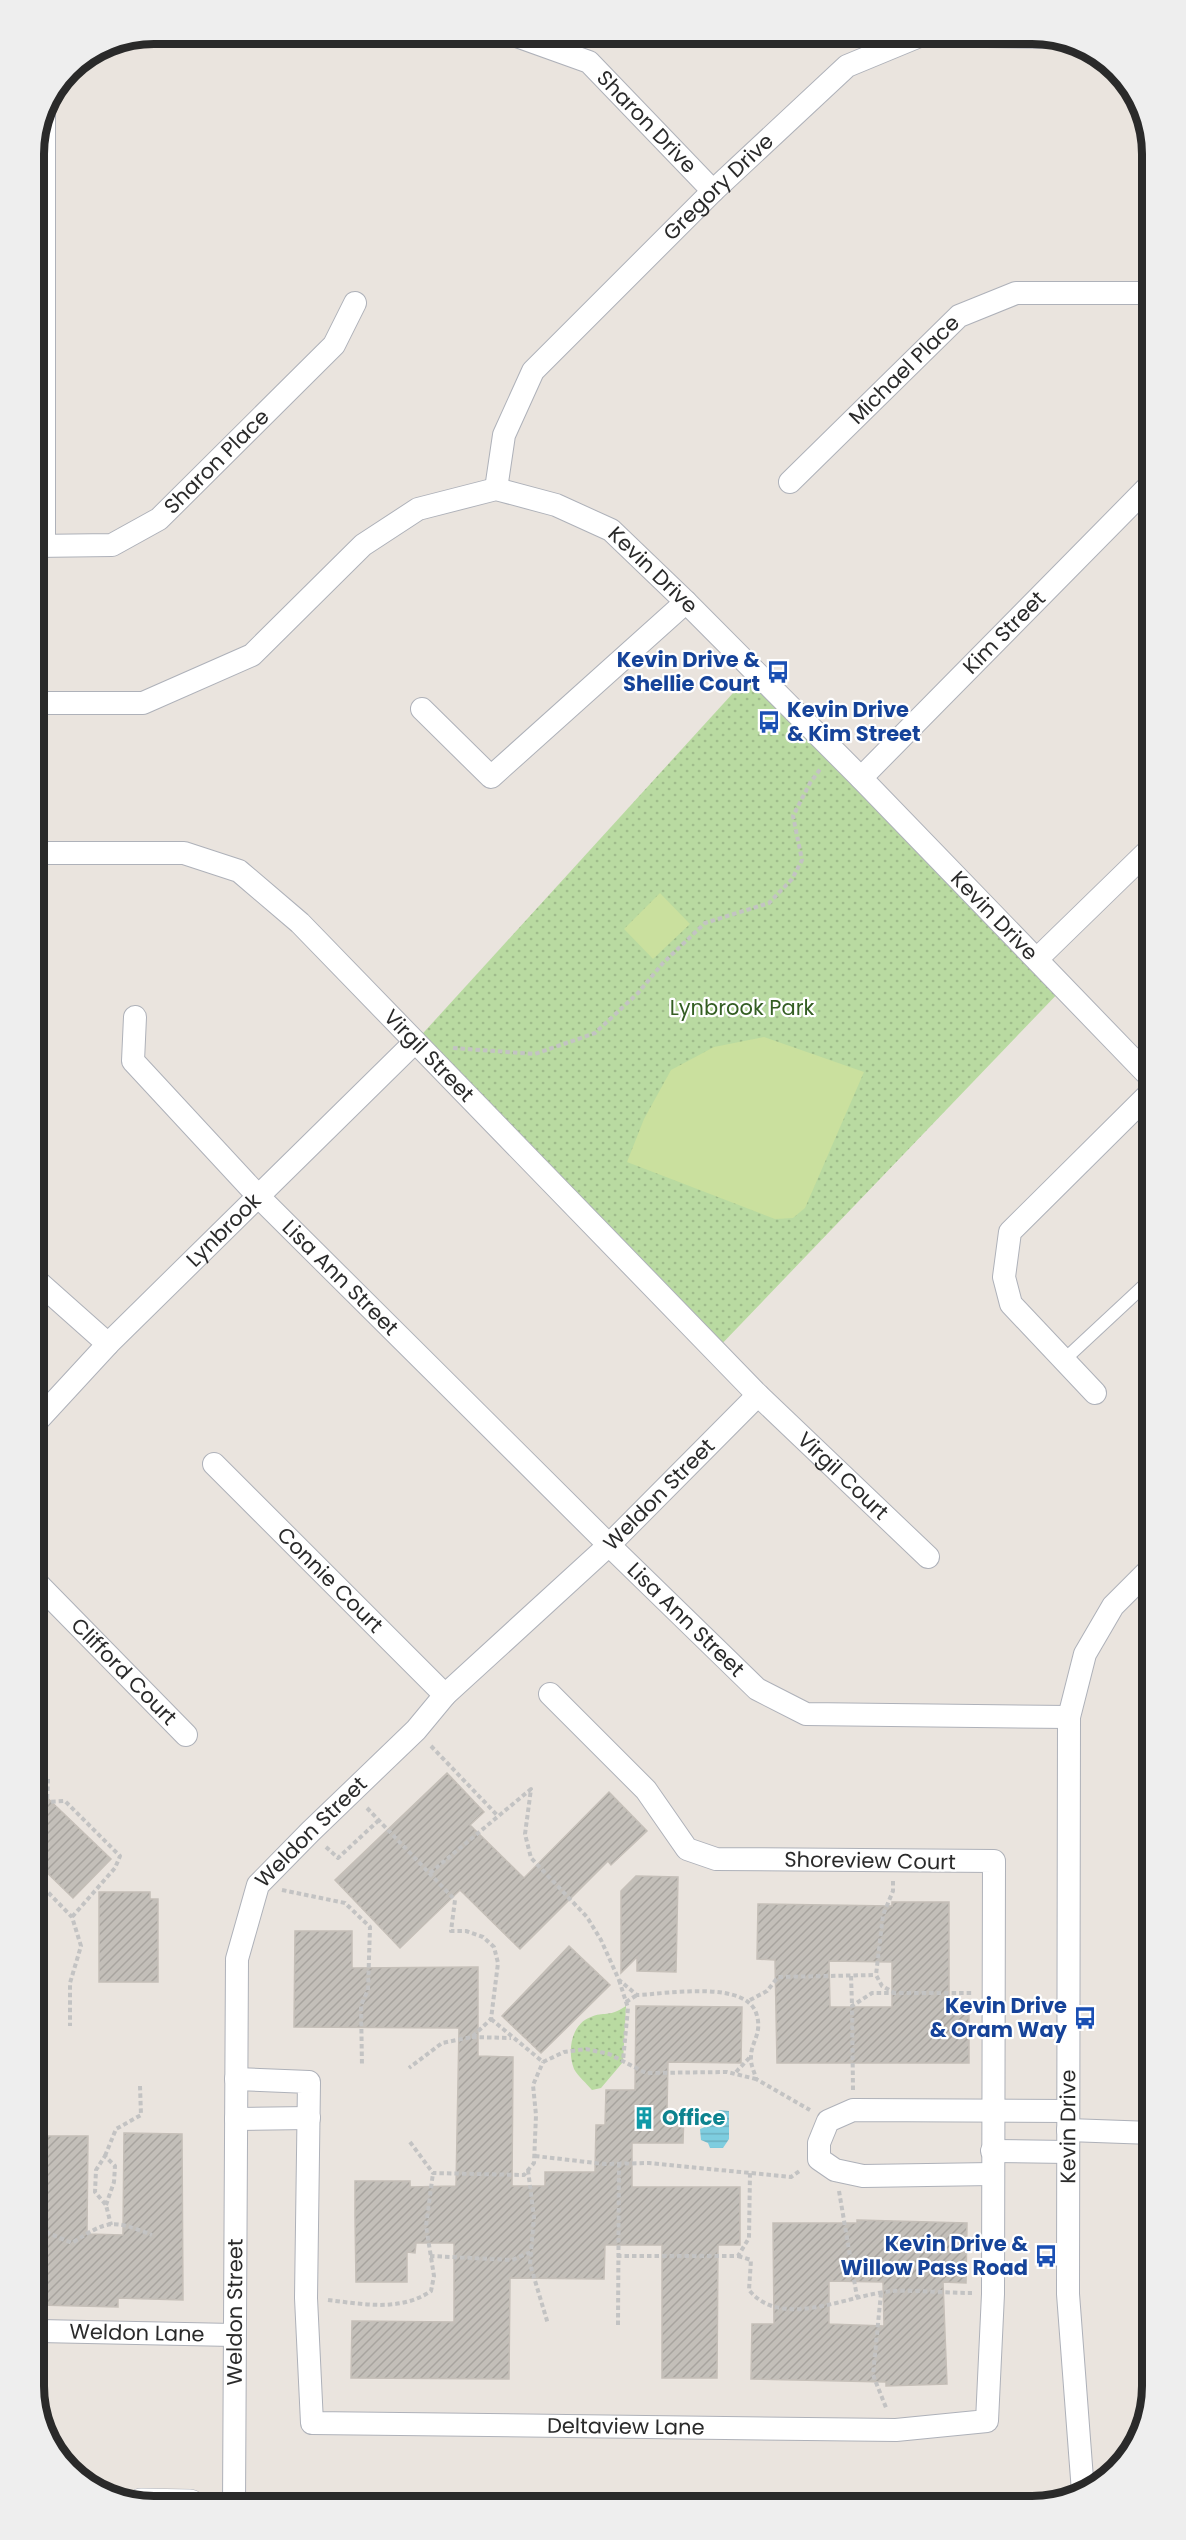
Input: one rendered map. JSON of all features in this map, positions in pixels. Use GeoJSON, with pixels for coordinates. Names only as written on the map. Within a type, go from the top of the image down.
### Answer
{"type":"FeatureCollection","features":[{"type":"Feature","properties":{"kind":"street","name":"Sharon Drive"},"geometry":{"type":"LineString","coordinates":[[539,44],[589,62],[713,191]]}},
{"type":"Feature","properties":{"kind":"street","name":"Gregory Drive"},"geometry":{"type":"LineString","coordinates":[[496,489],[504,435],[533,371],[713,191],[847,66],[900,44]]}},
{"type":"Feature","properties":{"kind":"street","name":"Michael Place"},"geometry":{"type":"LineString","coordinates":[[790,482],[959,316],[1016,293],[1142,293]]}},
{"type":"Feature","properties":{"kind":"street","name":"Sharon Place"},"geometry":{"type":"LineString","coordinates":[[44,546],[112,545],[159,519],[334,345],[355,303]]}},
{"type":"Feature","properties":{"kind":"street","name":"Kevin Drive"},"geometry":{"type":"LineString","coordinates":[[44,703],[143,703],[252,655],[363,544],[418,508],[496,489],[556,505],[611,530],[686,602],[861,778],[1142,1069]]}},
{"type":"Feature","properties":{"kind":"street","name":"Kim Street"},"geometry":{"type":"LineString","coordinates":[[861,778],[1142,493]]}},
{"type":"Feature","properties":{"kind":"street"},"geometry":{"type":"LineString","coordinates":[[422,709],[491,777],[686,602]]}},
{"type":"Feature","properties":{"kind":"street","name":"Virgil Street"},"geometry":{"type":"LineString","coordinates":[[44,853],[184,853],[239,871],[300,923],[758,1395]]}},
{"type":"Feature","properties":{"kind":"street"},"geometry":{"type":"LineString","coordinates":[[1037,959],[1142,857]]}},
{"type":"Feature","properties":{"kind":"street","name":"Lisa Ann Street"},"geometry":{"type":"LineString","coordinates":[[135,1017],[133,1061],[260,1198],[757,1689],[806,1714],[1069,1717]]}},
{"type":"Feature","properties":{"kind":"street","name":"Lynbrook"},"geometry":{"type":"LineString","coordinates":[[44,1413],[108,1344],[260,1198],[415,1042]]}},
{"type":"Feature","properties":{"kind":"street"},"geometry":{"type":"LineString","coordinates":[[1095,1393],[1011,1304],[1004,1277],[1010,1232],[1142,1101]]}},
{"type":"Feature","properties":{"kind":"street"},"geometry":{"type":"LineString","coordinates":[[44,1287],[108,1344]]}},
{"type":"Feature","properties":{"kind":"street","name":"Weldon Street"},"geometry":{"type":"LineString","coordinates":[[234,2496],[233,2335],[237,1959],[258,1886],[310,1832],[416,1730],[445,1695],[609,1545],[758,1395]]}},
{"type":"Feature","properties":{"kind":"street","name":"Virgil Court"},"geometry":{"type":"LineString","coordinates":[[758,1395],[928,1557]]}},
{"type":"Feature","properties":{"kind":"street","name":"Connie Court"},"geometry":{"type":"LineString","coordinates":[[214,1464],[445,1695]]}},
{"type":"Feature","properties":{"kind":"street","name":"Kevin Drive"},"geometry":{"type":"LineString","coordinates":[[1082,2484],[1068,2294],[1069,1717],[1085,1654],[1113,1606],[1142,1577]]}},
{"type":"Feature","properties":{"kind":"street","name":"Clifford Court"},"geometry":{"type":"LineString","coordinates":[[44,1590],[186,1735]]}},
{"type":"Feature","properties":{"kind":"street","name":"Shoreview Court"},"geometry":{"type":"LineString","coordinates":[[550,1694],[646,1790],[687,1849],[716,1859],[994,1861],[992,2130]]}},
{"type":"Feature","properties":{"kind":"street","name":"Deltaview Lane"},"geometry":{"type":"LineString","coordinates":[[236,2079],[309,2082],[306,2298],[312,2423],[896,2430],[987,2421],[993,2294],[992,2130]]}},
{"type":"Feature","properties":{"kind":"street"},"geometry":{"type":"LineString","coordinates":[[992,2174],[863,2176],[827,2164],[819,2143],[828,2121],[853,2110],[992,2130],[1142,2133]]}},
{"type":"Feature","properties":{"kind":"street"},"geometry":{"type":"LineString","coordinates":[[236,2119],[309,2118]]}},
{"type":"Feature","properties":{"kind":"street"},"geometry":{"type":"LineString","coordinates":[[992,2130],[1068,2131]]}},
{"type":"Feature","properties":{"kind":"street","name":"Weldon Lane"},"geometry":{"type":"LineString","coordinates":[[44,2331],[233,2335]]}},
{"type":"Feature","properties":{"kind":"lane"},"geometry":{"type":"LineString","coordinates":[[1064,1360],[1142,1287]]}},
{"type":"Feature","properties":{"kind":"path"},"geometry":{"type":"LineString","coordinates":[[415,1042],[463,1050],[535,1054],[595,1033],[638,993],[663,963],[705,923],[769,903],[792,879],[802,860],[793,816],[810,783],[834,751]]}},
{"type":"Feature","properties":{"kind":"path"},"geometry":{"type":"LineString","coordinates":[[416,1730],[498,1816]]}},
{"type":"Feature","properties":{"kind":"path"},"geometry":{"type":"LineString","coordinates":[[44,1774],[48,1778],[47,1802]]}},
{"type":"Feature","properties":{"kind":"path"},"geometry":{"type":"LineString","coordinates":[[430,1873],[531,1789],[525,1834],[531,1858],[587,1917],[601,1940],[619,1980],[628,2008],[623,2062]]}},
{"type":"Feature","properties":{"kind":"path"},"geometry":{"type":"LineString","coordinates":[[351,1792],[455,1900],[451,1931],[466,1931],[483,1937],[494,1947],[498,1963],[490,2019],[472,2037]]}},
{"type":"Feature","properties":{"kind":"path"},"geometry":{"type":"LineString","coordinates":[[44,1804],[65,1801],[120,1856],[116,1868],[72,1917]]}},
{"type":"Feature","properties":{"kind":"path"},"geometry":{"type":"LineString","coordinates":[[310,1832],[338,1858],[379,1819]]}},
{"type":"Feature","properties":{"kind":"path"},"geometry":{"type":"LineString","coordinates":[[893,1862],[893,1891],[884,1915],[876,1975],[882,1986],[894,1993]]}},
{"type":"Feature","properties":{"kind":"path"},"geometry":{"type":"LineString","coordinates":[[258,1886],[345,1903],[370,1927],[368,1990],[361,2005],[362,2067]]}},
{"type":"Feature","properties":{"kind":"path"},"geometry":{"type":"LineString","coordinates":[[44,1888],[72,1917],[81,1946],[70,1983],[70,2026]]}},
{"type":"Feature","properties":{"kind":"path"},"geometry":{"type":"LineString","coordinates":[[750,2000],[767,1991],[778,1977],[876,1975]]}},
{"type":"Feature","properties":{"kind":"path"},"geometry":{"type":"LineString","coordinates":[[851,1976],[853,2110]]}},
{"type":"Feature","properties":{"kind":"path"},"geometry":{"type":"LineString","coordinates":[[619,1980],[637,1995]]}},
{"type":"Feature","properties":{"kind":"path"},"geometry":{"type":"LineString","coordinates":[[626,2002],[637,1995],[715,1991],[733,1993],[750,2000],[757,2014],[759,2033],[751,2056],[736,2072]]}},
{"type":"Feature","properties":{"kind":"path"},"geometry":{"type":"LineString","coordinates":[[852,2006],[872,1993],[992,1993]]}},
{"type":"Feature","properties":{"kind":"path"},"geometry":{"type":"LineString","coordinates":[[490,2019],[543,2062]]}},
{"type":"Feature","properties":{"kind":"path"},"geometry":{"type":"LineString","coordinates":[[409,2068],[442,2043],[472,2037],[512,2038]]}},
{"type":"Feature","properties":{"kind":"path"},"geometry":{"type":"LineString","coordinates":[[433,2173],[524,2175],[534,2163],[536,2115],[533,2085],[543,2062],[564,2052],[586,2049],[609,2054],[646,2073],[736,2072],[756,2079],[828,2121]]}},
{"type":"Feature","properties":{"kind":"path"},"geometry":{"type":"LineString","coordinates":[[751,2056],[756,2079]]}},
{"type":"Feature","properties":{"kind":"path"},"geometry":{"type":"LineString","coordinates":[[111,2224],[106,2205],[95,2192],[96,2170],[105,2156],[116,2129],[141,2115],[140,2086]]}},
{"type":"Feature","properties":{"kind":"path"},"geometry":{"type":"LineString","coordinates":[[306,2298],[386,2306],[418,2300],[431,2291],[434,2276],[426,2226],[433,2173],[410,2142]]}},
{"type":"Feature","properties":{"kind":"path"},"geometry":{"type":"LineString","coordinates":[[105,2156],[115,2166],[114,2181],[106,2205]]}},
{"type":"Feature","properties":{"kind":"path"},"geometry":{"type":"LineString","coordinates":[[535,2156],[619,2164],[649,2163],[791,2177],[827,2164],[857,2297]]}},
{"type":"Feature","properties":{"kind":"path"},"geometry":{"type":"LineString","coordinates":[[618,2325],[619,2164]]}},
{"type":"Feature","properties":{"kind":"path"},"geometry":{"type":"LineString","coordinates":[[528,2170],[534,2217],[530,2264],[548,2324]]}},
{"type":"Feature","properties":{"kind":"path"},"geometry":{"type":"LineString","coordinates":[[738,2256],[749,2238],[750,2172]]}},
{"type":"Feature","properties":{"kind":"path"},"geometry":{"type":"LineString","coordinates":[[44,2229],[72,2243],[101,2224],[126,2224],[152,2235]]}},
{"type":"Feature","properties":{"kind":"path"},"geometry":{"type":"LineString","coordinates":[[430,2256],[512,2260],[531,2252]]}},
{"type":"Feature","properties":{"kind":"path"},"geometry":{"type":"LineString","coordinates":[[617,2256],[738,2256],[752,2260],[749,2290],[757,2300],[778,2309],[806,2310],[881,2293],[993,2294]]}},
{"type":"Feature","properties":{"kind":"path"},"geometry":{"type":"LineString","coordinates":[[881,2293],[873,2375],[896,2430]]}},
{"type":"Feature","properties":{"kind":"green space","name":"Lynbrook Park"},"geometry":{"type":"Polygon","coordinates":[[[754,670],[1064,987],[716,1350],[415,1042],[754,670]]]}},
{"type":"Feature","properties":{"kind":"green space"},"geometry":{"type":"Polygon","coordinates":[[[660,893],[690,924],[653,959],[624,929],[660,893]]]}},
{"type":"Feature","properties":{"kind":"green space"},"geometry":{"type":"Polygon","coordinates":[[[764,1037],[864,1072],[805,1208],[793,1218],[775,1219],[627,1162],[644,1119],[671,1070],[714,1047],[764,1037]]]}},
{"type":"Feature","properties":{"kind":"green space"},"geometry":{"type":"Polygon","coordinates":[[[626,2006],[623,2062],[601,2088],[592,2090],[574,2069],[571,2054],[572,2039],[584,2021],[599,2014],[615,2012],[626,2006]]]}},
{"type":"Feature","properties":{"kind":"water"},"geometry":{"type":"Polygon","coordinates":[[[719,2110],[729,2111],[729,2139],[723,2148],[710,2148],[708,2143],[701,2140],[700,2129],[705,2127],[706,2121],[713,2119],[719,2110]]]}},
{"type":"Feature","properties":{"kind":"building"},"geometry":{"type":"Polygon","coordinates":[[[447,1773],[484,1812],[470,1825],[524,1878],[609,1792],[647,1831],[611,1865],[608,1861],[520,1949],[460,1890],[400,1948],[335,1880],[447,1773]]]}},
{"type":"Feature","properties":{"kind":"building"},"geometry":{"type":"Polygon","coordinates":[[[44,1795],[111,1859],[73,1898],[44,1870],[44,1795]]]}},
{"type":"Feature","properties":{"kind":"building"},"geometry":{"type":"Polygon","coordinates":[[[636,1876],[678,1877],[676,1972],[637,1971],[637,1957],[621,1973],[621,1891],[636,1876]]]}},
{"type":"Feature","properties":{"kind":"building"},"geometry":{"type":"Polygon","coordinates":[[[99,1892],[150,1892],[150,1899],[158,1899],[158,1982],[99,1982],[99,1892]]]}},
{"type":"Feature","properties":{"kind":"building"},"geometry":{"type":"Polygon","coordinates":[[[892,1902],[949,1902],[949,2007],[969,2007],[969,2063],[777,2063],[775,1960],[757,1959],[758,1904],[892,1906],[892,1902]],[[829,1961],[830,2007],[892,2007],[892,1962],[829,1961]]]}},
{"type":"Feature","properties":{"kind":"building"},"geometry":{"type":"Polygon","coordinates":[[[295,1931],[352,1931],[352,1968],[478,1967],[478,2056],[513,2057],[512,2186],[545,2186],[545,2172],[595,2172],[596,2125],[605,2125],[606,2090],[635,2090],[636,2006],[742,2007],[741,2063],[668,2062],[667,2110],[684,2111],[683,2143],[632,2143],[632,2187],[740,2187],[740,2245],[718,2245],[717,2378],[662,2378],[662,2245],[605,2245],[604,2279],[510,2278],[509,2379],[351,2378],[352,2321],[454,2322],[454,2243],[416,2243],[415,2253],[407,2252],[407,2282],[356,2282],[355,2181],[410,2181],[410,2187],[456,2186],[459,2028],[294,2027],[295,1931]]]}},
{"type":"Feature","properties":{"kind":"building"},"geometry":{"type":"Polygon","coordinates":[[[569,1946],[610,1985],[541,2053],[502,2016],[569,1946]]]}},
{"type":"Feature","properties":{"kind":"building"},"geometry":{"type":"Polygon","coordinates":[[[124,2133],[182,2134],[183,2300],[118,2298],[118,2307],[44,2305],[44,2136],[88,2136],[87,2234],[123,2235],[124,2133]]]}},
{"type":"Feature","properties":{"kind":"building"},"geometry":{"type":"Polygon","coordinates":[[[857,2220],[967,2223],[966,2283],[943,2282],[947,2384],[886,2386],[886,2382],[751,2379],[752,2324],[774,2324],[773,2223],[857,2223],[857,2220]],[[829,2281],[829,2324],[884,2326],[883,2282],[829,2281]]]}},
{"type":"Feature","properties":{"kind":"place","name":"Kevin Drive & Shellie Court"},"geometry":{"type":"Point","coordinates":[778,672]}},
{"type":"Feature","properties":{"kind":"place","name":"Kevin Drive & Kim Street"},"geometry":{"type":"Point","coordinates":[769,722]}},
{"type":"Feature","properties":{"kind":"place","name":"Kevin Drive & Oram Way"},"geometry":{"type":"Point","coordinates":[1085,2018]}},
{"type":"Feature","properties":{"kind":"place","name":"Office"},"geometry":{"type":"Point","coordinates":[644,2118]}},
{"type":"Feature","properties":{"kind":"place","name":"Kevin Drive & Willow Pass Road"},"geometry":{"type":"Point","coordinates":[1046,2256]}}]}
